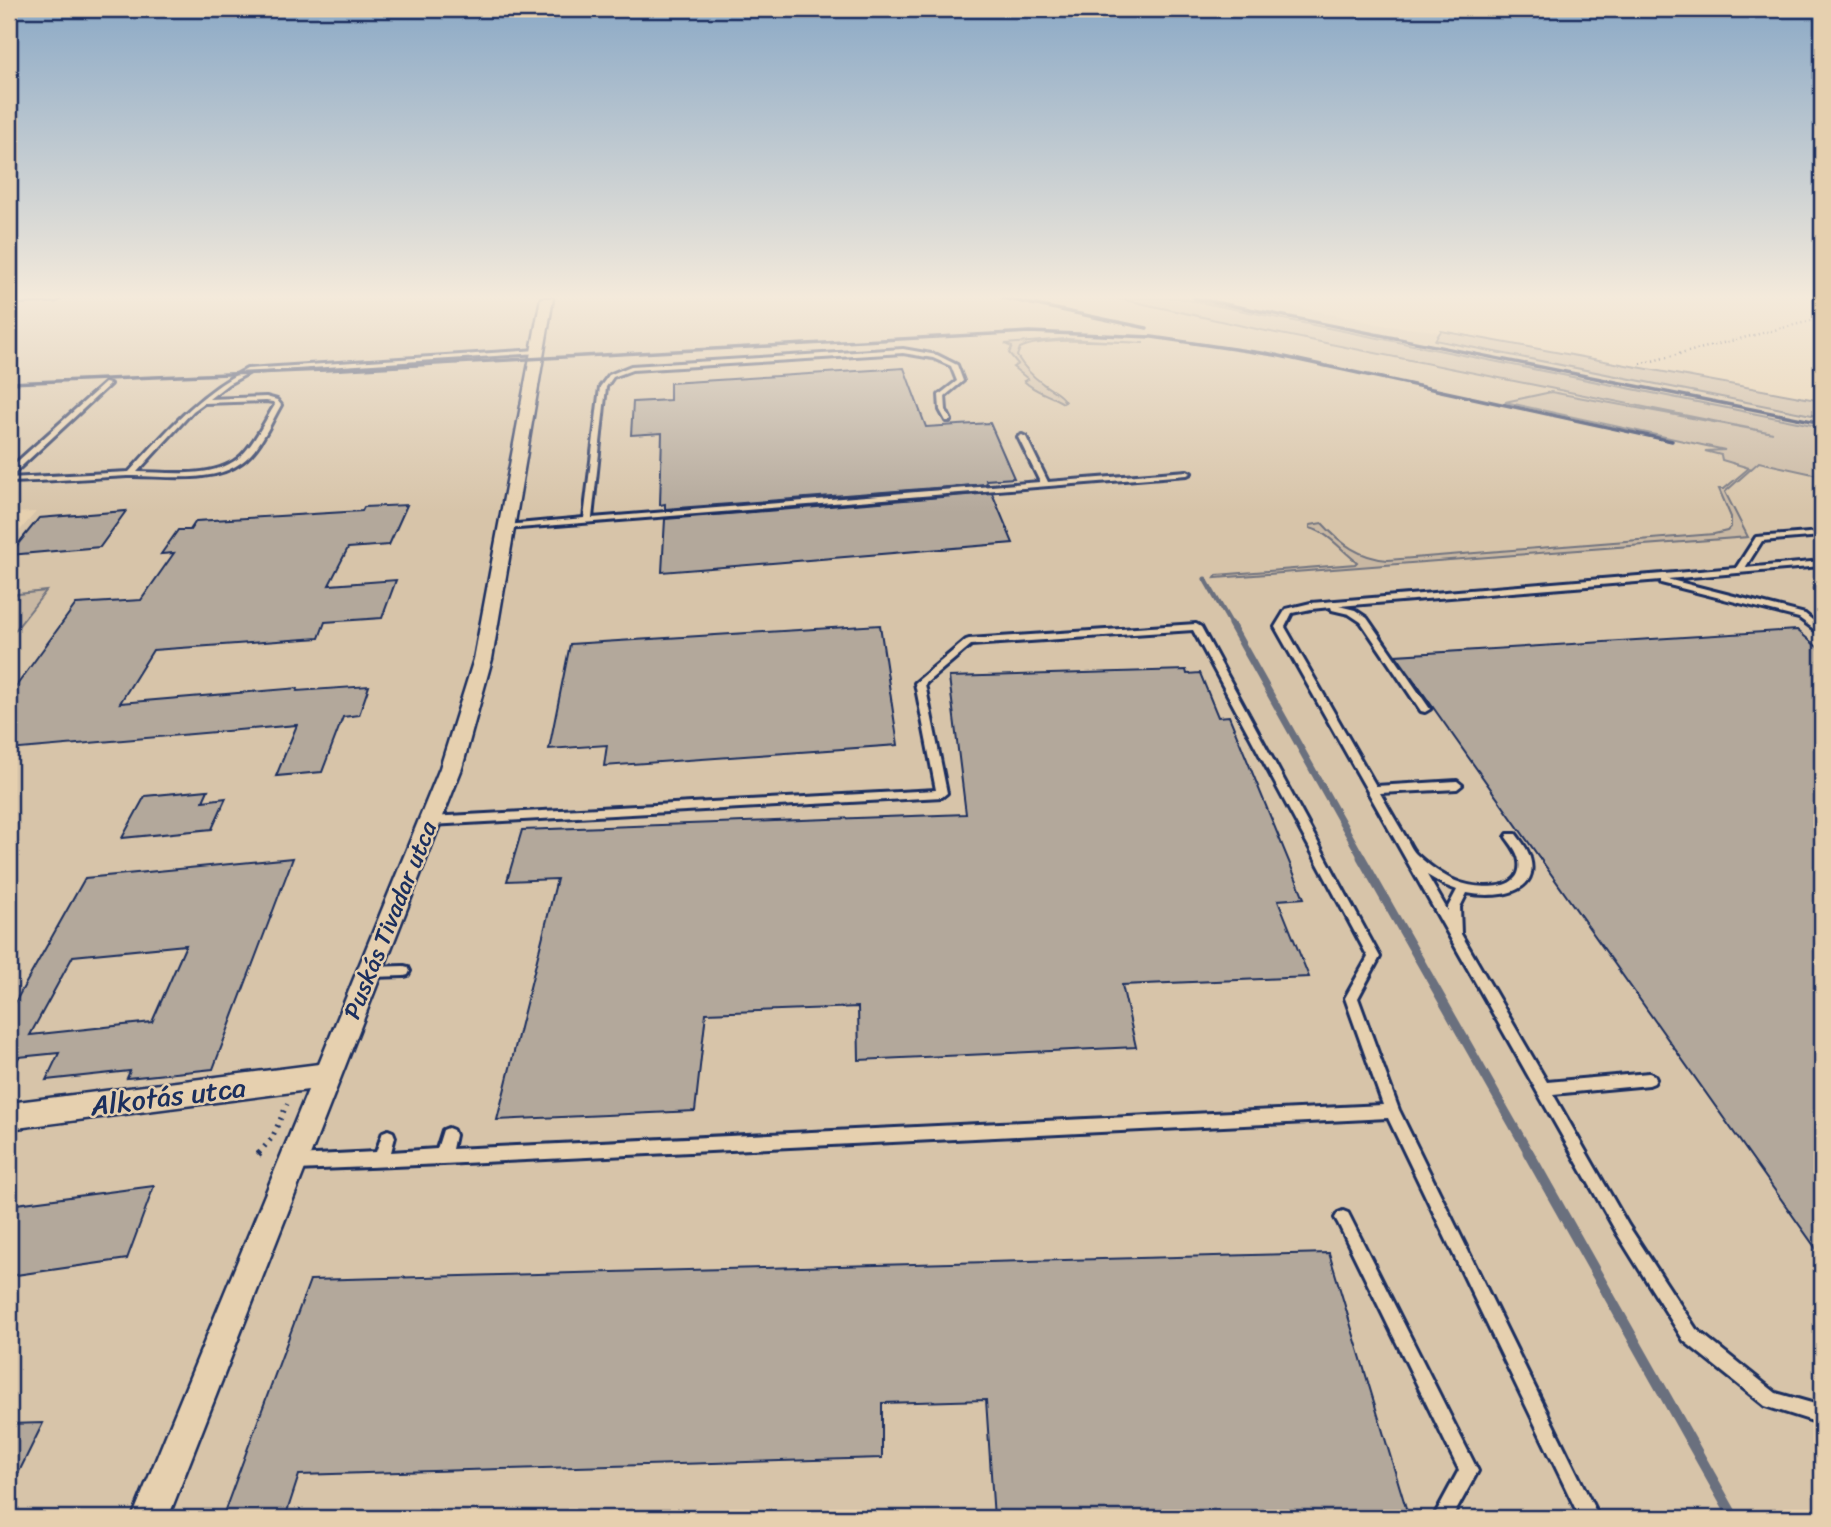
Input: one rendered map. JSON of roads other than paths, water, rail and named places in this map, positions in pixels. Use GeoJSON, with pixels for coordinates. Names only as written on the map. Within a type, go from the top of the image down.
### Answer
{"type":"FeatureCollection","features":[{"type":"Feature","properties":{"kind":"street","name":"Puskás Tivadar utca"},"geometry":{"type":"LineString","coordinates":[[150,1518],[293,1164],[312,1077],[368,972],[452,768],[483,659],[534,369]]}},
{"type":"Feature","properties":{"kind":"street","name":"Alkotás utca"},"geometry":{"type":"LineString","coordinates":[[9,1116],[312,1077]]}},
{"type":"Feature","properties":{"kind":"lane"},"geometry":{"type":"LineString","coordinates":[[131,474],[202,401],[242,373],[255,369]]}},
{"type":"Feature","properties":{"kind":"lane"},"geometry":{"type":"LineString","coordinates":[[588,520],[603,387],[611,376],[628,369]]}},
{"type":"Feature","properties":{"kind":"lane"},"geometry":{"type":"LineString","coordinates":[[948,420],[943,410],[943,395],[960,381],[956,369]]}},
{"type":"Feature","properties":{"kind":"lane"},"geometry":{"type":"LineString","coordinates":[[9,473],[107,384]]}},
{"type":"Feature","properties":{"kind":"lane"},"geometry":{"type":"LineString","coordinates":[[9,480],[203,473],[228,467],[244,457],[278,405],[275,401],[266,399],[202,401]]}},
{"type":"Feature","properties":{"kind":"lane"},"geometry":{"type":"LineString","coordinates":[[1021,437],[1045,484]]}},
{"type":"Feature","properties":{"kind":"lane"},"geometry":{"type":"LineString","coordinates":[[506,527],[1187,473]]}},
{"type":"Feature","properties":{"kind":"lane"},"geometry":{"type":"LineString","coordinates":[[1739,571],[1759,539],[1822,534]]}},
{"type":"Feature","properties":{"kind":"lane"},"geometry":{"type":"LineString","coordinates":[[1822,564],[1311,606],[1289,611],[1280,627],[1623,1230],[1690,1335],[1771,1400],[1822,1415]]}},
{"type":"Feature","properties":{"kind":"lane"},"geometry":{"type":"LineString","coordinates":[[1655,578],[1802,616],[1822,632]]}},
{"type":"Feature","properties":{"kind":"lane"},"geometry":{"type":"LineString","coordinates":[[1311,606],[1340,608],[1364,620],[1425,709]]}},
{"type":"Feature","properties":{"kind":"lane"},"geometry":{"type":"LineString","coordinates":[[430,821],[942,793],[920,683],[969,642],[1196,627],[1374,957],[1351,998],[1392,1111],[1590,1518]]}},
{"type":"Feature","properties":{"kind":"lane"},"geometry":{"type":"LineString","coordinates":[[1371,790],[1457,785]]}},
{"type":"Feature","properties":{"kind":"lane"},"geometry":{"type":"LineString","coordinates":[[1406,850],[1429,871],[1464,888],[1477,892],[1499,891],[1519,884],[1526,873],[1525,859],[1512,837]]}},
{"type":"Feature","properties":{"kind":"lane"},"geometry":{"type":"LineString","coordinates":[[1456,937],[1454,907],[1464,888]]}},
{"type":"Feature","properties":{"kind":"lane"},"geometry":{"type":"LineString","coordinates":[[368,972],[404,971]]}},
{"type":"Feature","properties":{"kind":"lane"},"geometry":{"type":"LineString","coordinates":[[1543,1089],[1649,1079]]}},
{"type":"Feature","properties":{"kind":"lane"},"geometry":{"type":"LineString","coordinates":[[293,1164],[1392,1111]]}},
{"type":"Feature","properties":{"kind":"lane"},"geometry":{"type":"LineString","coordinates":[[443,1157],[449,1135]]}},
{"type":"Feature","properties":{"kind":"lane"},"geometry":{"type":"LineString","coordinates":[[381,1159],[388,1137]]}},
{"type":"Feature","properties":{"kind":"lane"},"geometry":{"type":"LineString","coordinates":[[1343,1218],[1469,1471],[1442,1518]]}},
{"type":"Feature","properties":{"kind":"waterway"},"geometry":{"type":"LineString","coordinates":[[1205,579],[1232,626]]}},
{"type":"Feature","properties":{"kind":"waterway"},"geometry":{"type":"LineString","coordinates":[[1231,624],[1362,858]]}},
{"type":"Feature","properties":{"kind":"waterway"},"geometry":{"type":"LineString","coordinates":[[1361,857],[1529,1153]]}},
{"type":"Feature","properties":{"kind":"waterway"},"geometry":{"type":"LineString","coordinates":[[1528,1152],[1734,1518]]}},
{"type":"Feature","properties":{"kind":"railway"},"geometry":{"type":"LineString","coordinates":[[9,383],[339,369]]}},
{"type":"Feature","properties":{"kind":"railway"},"geometry":{"type":"LineString","coordinates":[[1341,369],[1672,441]]}},
{"type":"Feature","properties":{"kind":"railway"},"geometry":{"type":"LineString","coordinates":[[1552,369],[1822,423]]}}]}
